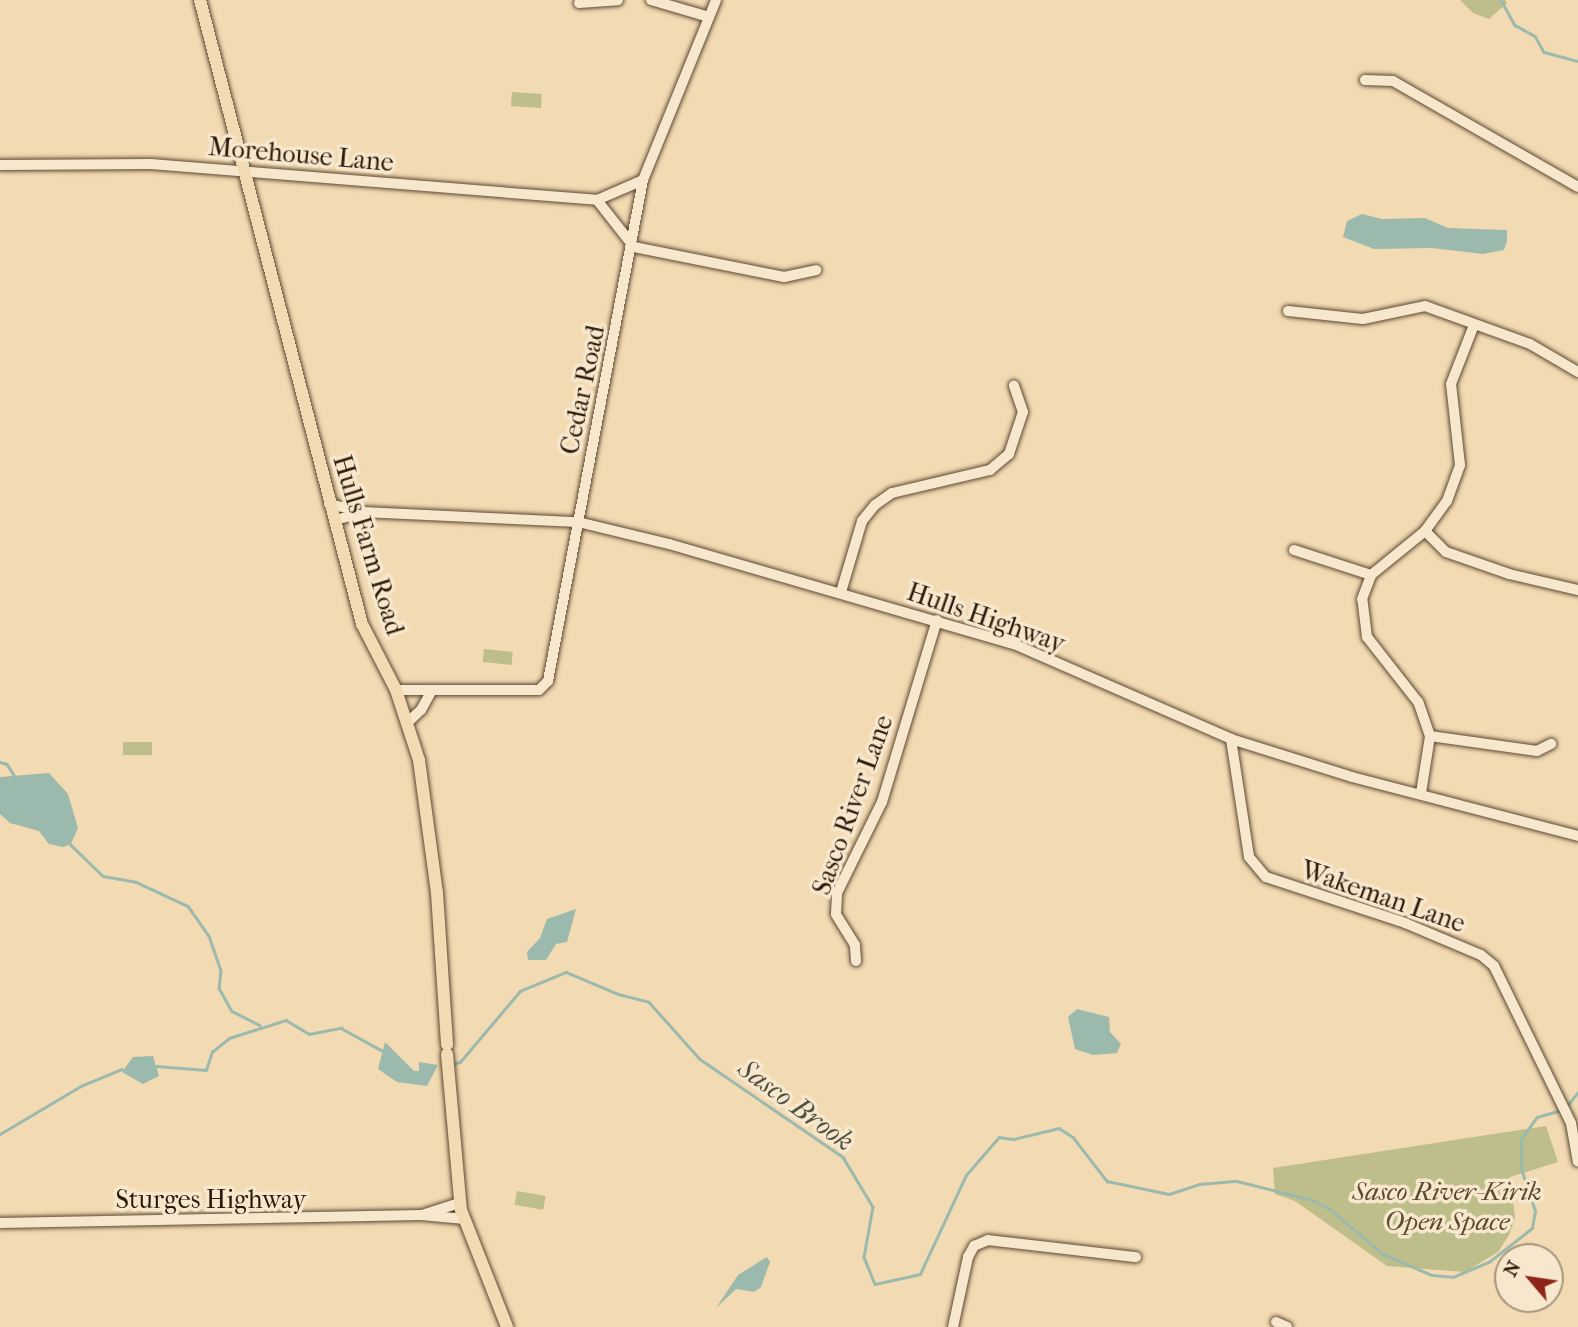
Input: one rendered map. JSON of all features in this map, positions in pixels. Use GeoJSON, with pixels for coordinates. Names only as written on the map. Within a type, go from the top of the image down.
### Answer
{"type":"FeatureCollection","features":[{"type":"Feature","properties":{"kind":"main road","name":"Hulls Farm Road"},"geometry":{"type":"LineString","coordinates":[[200,0],[362,624],[409,721],[437,893],[448,1076],[459,1197],[465,1219],[486,1263],[507,1327]]}},
{"type":"Feature","properties":{"kind":"street"},"geometry":{"type":"LineString","coordinates":[[579,3],[618,0]]}},
{"type":"Feature","properties":{"kind":"street"},"geometry":{"type":"LineString","coordinates":[[651,0],[709,18]]}},
{"type":"Feature","properties":{"kind":"street","name":"Cedar Road"},"geometry":{"type":"LineString","coordinates":[[396,690],[539,690],[548,681],[634,247],[643,180],[716,0]]}},
{"type":"Feature","properties":{"kind":"street"},"geometry":{"type":"LineString","coordinates":[[1365,80],[1393,81],[1578,187]]}},
{"type":"Feature","properties":{"kind":"street","name":"Morehouse Lane"},"geometry":{"type":"LineString","coordinates":[[0,165],[151,164],[597,200],[643,180]]}},
{"type":"Feature","properties":{"kind":"street"},"geometry":{"type":"LineString","coordinates":[[597,200],[634,247],[784,277],[816,270]]}},
{"type":"Feature","properties":{"kind":"street"},"geometry":{"type":"LineString","coordinates":[[1288,311],[1363,318],[1425,306],[1530,344],[1578,372]]}},
{"type":"Feature","properties":{"kind":"street"},"geometry":{"type":"LineString","coordinates":[[1421,793],[1430,736],[1418,702],[1367,637],[1362,599],[1371,575],[1425,531],[1447,502],[1460,465],[1451,384],[1474,325]]}},
{"type":"Feature","properties":{"kind":"street"},"geometry":{"type":"LineString","coordinates":[[841,592],[862,521],[875,505],[892,493],[990,470],[1009,454],[1023,412],[1014,386]]}},
{"type":"Feature","properties":{"kind":"street","name":"Hulls Highway"},"geometry":{"type":"LineString","coordinates":[[329,504],[363,512],[578,522],[841,592],[1014,644],[1231,739],[1578,836]]}},
{"type":"Feature","properties":{"kind":"street","name":"Hulls Highway"},"geometry":{"type":"LineString","coordinates":[[335,520],[363,512]]}},
{"type":"Feature","properties":{"kind":"street"},"geometry":{"type":"LineString","coordinates":[[1425,531],[1446,552],[1509,574],[1578,590]]}},
{"type":"Feature","properties":{"kind":"street"},"geometry":{"type":"LineString","coordinates":[[1294,550],[1371,575]]}},
{"type":"Feature","properties":{"kind":"street","name":"Sasco River Lane"},"geometry":{"type":"LineString","coordinates":[[856,961],[855,945],[836,914],[837,893],[882,802],[937,620]]}},
{"type":"Feature","properties":{"kind":"street"},"geometry":{"type":"LineString","coordinates":[[409,721],[421,710],[432,690]]}},
{"type":"Feature","properties":{"kind":"street"},"geometry":{"type":"LineString","coordinates":[[1430,736],[1537,751],[1550,744]]}},
{"type":"Feature","properties":{"kind":"street","name":"Wakeman Lane"},"geometry":{"type":"LineString","coordinates":[[1231,739],[1249,857],[1266,877],[1405,923],[1481,955],[1494,966],[1568,1116],[1578,1161]]}},
{"type":"Feature","properties":{"kind":"street","name":"Sturges Highway"},"geometry":{"type":"LineString","coordinates":[[421,1215],[459,1197]]}},
{"type":"Feature","properties":{"kind":"street","name":"Sturges Highway"},"geometry":{"type":"LineString","coordinates":[[0,1223],[421,1215],[465,1219]]}},
{"type":"Feature","properties":{"kind":"street"},"geometry":{"type":"LineString","coordinates":[[953,1327],[968,1257],[974,1246],[988,1240],[1136,1256]]}},
{"type":"Feature","properties":{"kind":"street"},"geometry":{"type":"LineString","coordinates":[[1276,1322],[1287,1327]]}},
{"type":"Feature","properties":{"kind":"green space"},"geometry":{"type":"Polygon","coordinates":[[[1460,0],[1505,0],[1507,3],[1489,19],[1473,13],[1460,0]]]}},
{"type":"Feature","properties":{"kind":"green space"},"geometry":{"type":"Polygon","coordinates":[[[512,92],[542,94],[541,108],[511,106],[512,92]]]}},
{"type":"Feature","properties":{"kind":"green space"},"geometry":{"type":"Polygon","coordinates":[[[484,649],[513,652],[511,665],[483,662],[484,649]]]}},
{"type":"Feature","properties":{"kind":"green space"},"geometry":{"type":"Polygon","coordinates":[[[123,742],[152,742],[152,755],[123,755],[123,742]]]}},
{"type":"Feature","properties":{"kind":"green space","name":"Sasco River-Kirik Open Space"},"geometry":{"type":"Polygon","coordinates":[[[1546,1126],[1558,1162],[1510,1177],[1515,1218],[1509,1235],[1504,1243],[1494,1243],[1494,1254],[1465,1272],[1387,1266],[1295,1201],[1275,1194],[1273,1168],[1546,1126]]]}},
{"type":"Feature","properties":{"kind":"green space"},"geometry":{"type":"Polygon","coordinates":[[[517,1191],[546,1196],[543,1210],[515,1205],[517,1191]]]}},
{"type":"Feature","properties":{"kind":"shaded area"},"geometry":{"type":"Polygon","coordinates":[[[1362,214],[1382,219],[1425,218],[1448,228],[1507,230],[1507,241],[1504,250],[1483,254],[1432,248],[1374,249],[1343,237],[1347,221],[1362,214]]]}},
{"type":"Feature","properties":{"kind":"shaded area"},"geometry":{"type":"Polygon","coordinates":[[[49,773],[68,794],[78,828],[71,844],[63,847],[49,844],[39,831],[10,823],[0,814],[0,777],[49,773]]]}},
{"type":"Feature","properties":{"kind":"shaded area"},"geometry":{"type":"Polygon","coordinates":[[[576,909],[567,942],[556,944],[546,960],[528,960],[527,952],[540,938],[547,919],[576,909]]]}},
{"type":"Feature","properties":{"kind":"shaded area"},"geometry":{"type":"Polygon","coordinates":[[[1077,1009],[1109,1017],[1110,1032],[1121,1044],[1117,1053],[1093,1055],[1075,1049],[1068,1017],[1077,1009]]]}},
{"type":"Feature","properties":{"kind":"shaded area"},"geometry":{"type":"Polygon","coordinates":[[[385,1042],[414,1071],[419,1071],[419,1062],[438,1065],[427,1086],[397,1082],[378,1069],[385,1042]]]}},
{"type":"Feature","properties":{"kind":"shaded area"},"geometry":{"type":"Polygon","coordinates":[[[153,1056],[159,1076],[143,1084],[122,1072],[133,1057],[153,1056]]]}},
{"type":"Feature","properties":{"kind":"shaded area"},"geometry":{"type":"Polygon","coordinates":[[[767,1257],[770,1262],[761,1287],[754,1292],[736,1289],[716,1308],[738,1275],[767,1257]]]}},
{"type":"Feature","properties":{"kind":"waterway"},"geometry":{"type":"LineString","coordinates":[[1501,0],[1515,25],[1535,36],[1544,52],[1578,61]]}},
{"type":"Feature","properties":{"kind":"waterway"},"geometry":{"type":"LineString","coordinates":[[0,762],[7,764],[17,780]]}},
{"type":"Feature","properties":{"kind":"waterway"},"geometry":{"type":"LineString","coordinates":[[70,844],[103,876],[136,882],[188,906],[209,936],[221,970],[219,988],[232,1011],[260,1025]]}},
{"type":"Feature","properties":{"kind":"waterway","name":"Sasco Brook"},"geometry":{"type":"LineString","coordinates":[[453,1064],[460,1062],[520,991],[566,972],[618,994],[649,1002],[700,1059],[843,1157],[873,1207],[864,1257],[875,1284],[920,1274],[966,1175],[999,1137],[1014,1139],[1059,1128],[1073,1137],[1107,1181],[1169,1194],[1199,1184],[1237,1181],[1312,1200],[1330,1209],[1383,1254],[1432,1275],[1453,1277],[1489,1262],[1532,1228],[1535,1211],[1521,1169],[1521,1139],[1537,1117],[1562,1110]]}},
{"type":"Feature","properties":{"kind":"waterway","name":"Sasco Brook"},"geometry":{"type":"LineString","coordinates":[[156,1066],[206,1070],[212,1052],[229,1038],[286,1020],[309,1034],[341,1028],[381,1050]]}},
{"type":"Feature","properties":{"kind":"waterway","name":"Sasco Brook"},"geometry":{"type":"LineString","coordinates":[[0,1134],[81,1086],[122,1069]]}},
{"type":"Feature","properties":{"kind":"waterway","name":"Sasco Brook"},"geometry":{"type":"LineString","coordinates":[[1567,1106],[1578,1092]]}}]}
